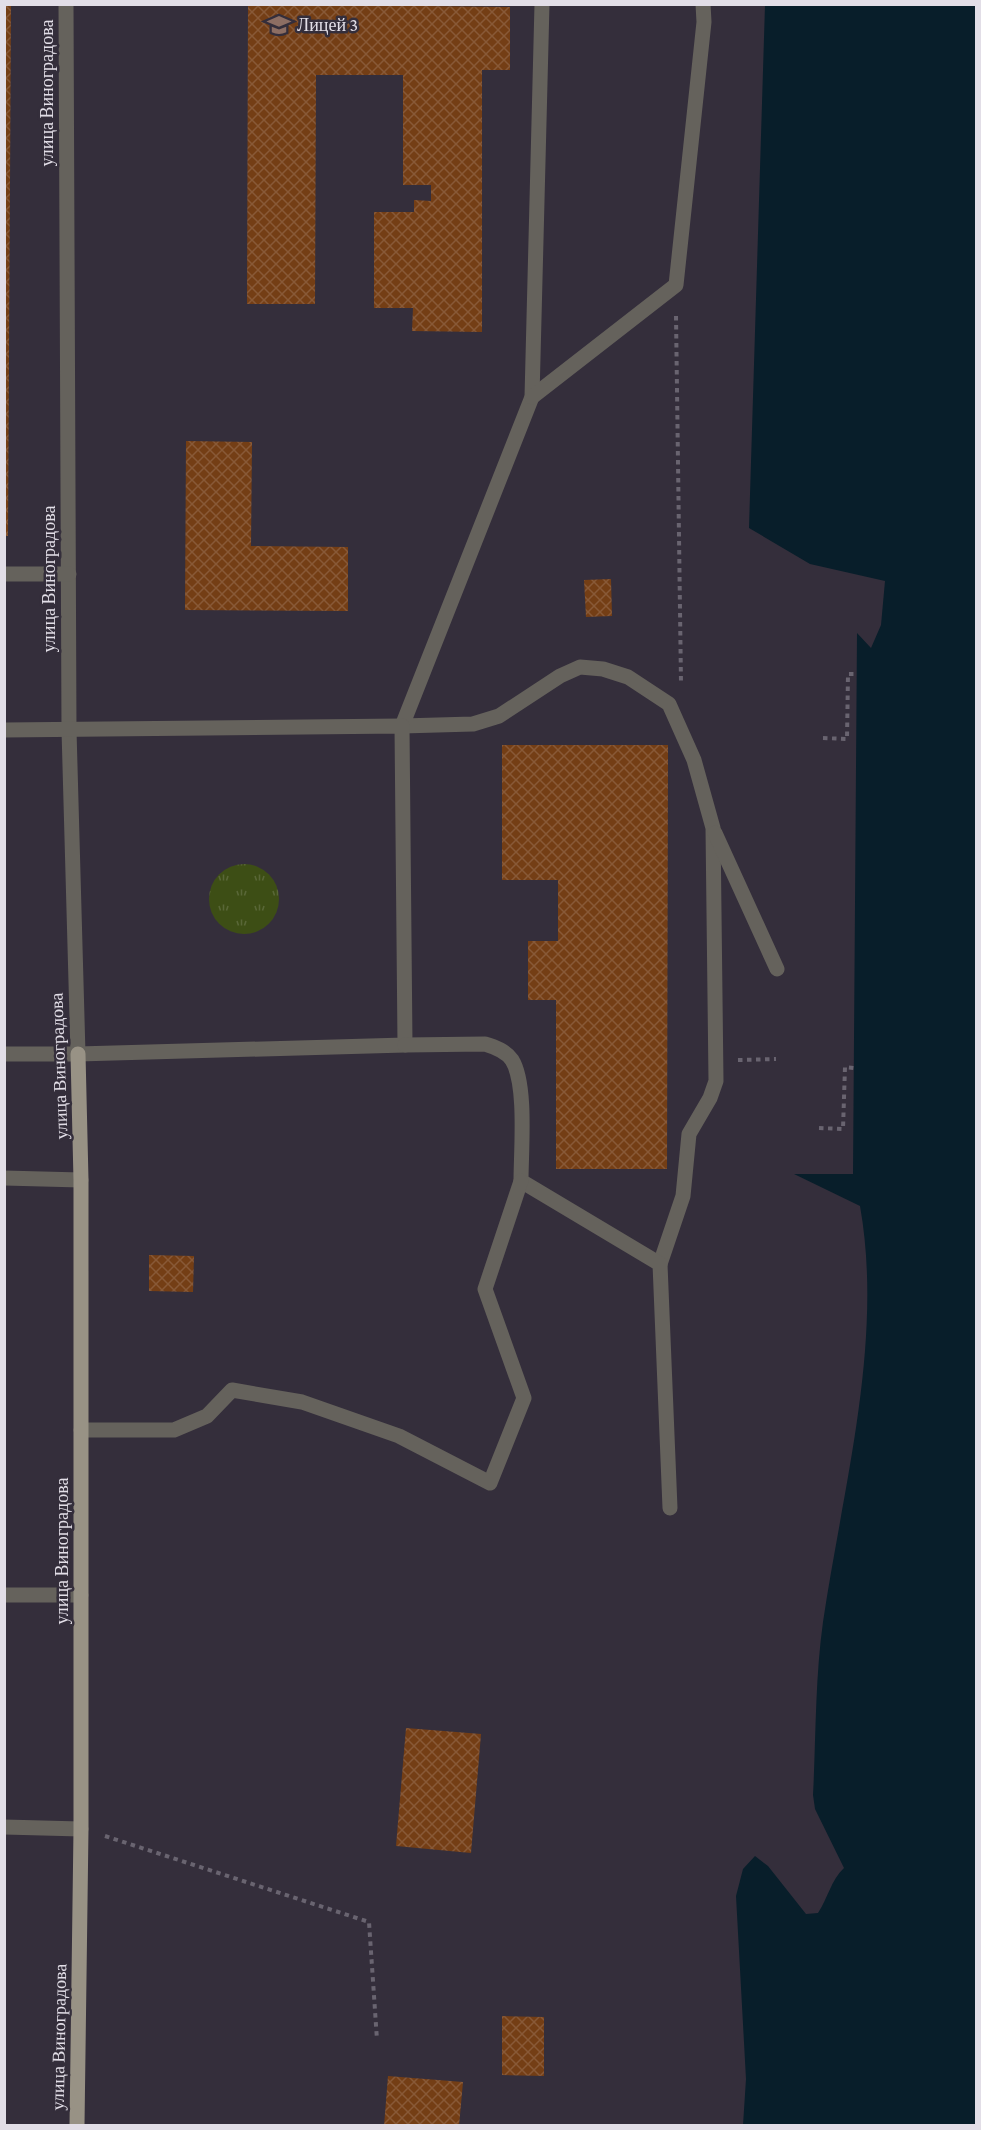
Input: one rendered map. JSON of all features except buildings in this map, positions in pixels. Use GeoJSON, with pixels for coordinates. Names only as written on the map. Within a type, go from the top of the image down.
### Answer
{"type":"FeatureCollection","features":[{"type":"Feature","properties":{"kind":"main road","name":"улица Виноградова"},"geometry":{"type":"LineString","coordinates":[[77,2126],[81,1829],[81,1180],[78,1054]]}},
{"type":"Feature","properties":{"kind":"street","name":"улица Виноградова"},"geometry":{"type":"LineString","coordinates":[[66,4],[69,730],[78,1054]]}},
{"type":"Feature","properties":{"kind":"street"},"geometry":{"type":"LineString","coordinates":[[405,1045],[402,726],[532,397],[542,4]]}},
{"type":"Feature","properties":{"kind":"street"},"geometry":{"type":"LineString","coordinates":[[532,397],[676,285],[704,22],[703,4]]}},
{"type":"Feature","properties":{"kind":"street"},"geometry":{"type":"LineString","coordinates":[[4,574],[69,574]]}},
{"type":"Feature","properties":{"kind":"street"},"geometry":{"type":"LineString","coordinates":[[4,730],[447,727],[473,724],[499,716],[560,676],[580,667],[603,669],[649,689],[669,704],[694,760],[713,828],[777,969]]}},
{"type":"Feature","properties":{"kind":"street"},"geometry":{"type":"LineString","coordinates":[[670,1508],[660,1264],[683,1196],[689,1134],[710,1098],[716,1081],[713,828]]}},
{"type":"Feature","properties":{"kind":"street"},"geometry":{"type":"LineString","coordinates":[[4,1054],[485,1044],[497,1048],[511,1058],[521,1077],[521,1181],[485,1289],[524,1398],[490,1483],[399,1436],[302,1402],[232,1390],[207,1416],[174,1430],[81,1430]]}},
{"type":"Feature","properties":{"kind":"street"},"geometry":{"type":"LineString","coordinates":[[4,1178],[81,1180]]}},
{"type":"Feature","properties":{"kind":"street"},"geometry":{"type":"LineString","coordinates":[[521,1181],[660,1264]]}},
{"type":"Feature","properties":{"kind":"street"},"geometry":{"type":"LineString","coordinates":[[4,1595],[81,1595]]}},
{"type":"Feature","properties":{"kind":"street"},"geometry":{"type":"LineString","coordinates":[[4,1827],[81,1829]]}},
{"type":"Feature","properties":{"kind":"path"},"geometry":{"type":"LineString","coordinates":[[676,285],[681,728]]}},
{"type":"Feature","properties":{"kind":"path"},"geometry":{"type":"LineString","coordinates":[[823,738],[847,739],[848,674],[857,674]]}},
{"type":"Feature","properties":{"kind":"path"},"geometry":{"type":"LineString","coordinates":[[716,1060],[776,1059]]}},
{"type":"Feature","properties":{"kind":"path"},"geometry":{"type":"LineString","coordinates":[[819,1128],[843,1129],[845,1067],[854,1068]]}},
{"type":"Feature","properties":{"kind":"path"},"geometry":{"type":"LineString","coordinates":[[81,1829],[369,1922],[377,2040]]}},
{"type":"Feature","properties":{"kind":"green space"},"geometry":{"type":"Polygon","coordinates":[[[251,864],[264,870],[273,879],[277,885],[279,899],[277,913],[269,924],[258,932],[237,934],[219,924],[211,913],[209,892],[219,874],[230,866],[251,864]]]}},
{"type":"Feature","properties":{"kind":"water"},"geometry":{"type":"Polygon","coordinates":[[[765,5],[976,5],[976,2125],[743,2125],[746,2079],[736,1896],[743,1869],[755,1856],[768,1866],[806,1914],[818,1913],[836,1878],[844,1868],[815,1809],[813,1795],[816,1708],[823,1622],[850,1467],[864,1361],[867,1309],[866,1257],[860,1206],[794,1174],[853,1174],[857,633],[871,648],[881,625],[885,581],[810,564],[749,528],[765,5]]]}},
{"type":"Feature","properties":{"kind":"place","name":"Лицей 3"},"geometry":{"type":"Point","coordinates":[279,25]}}]}
